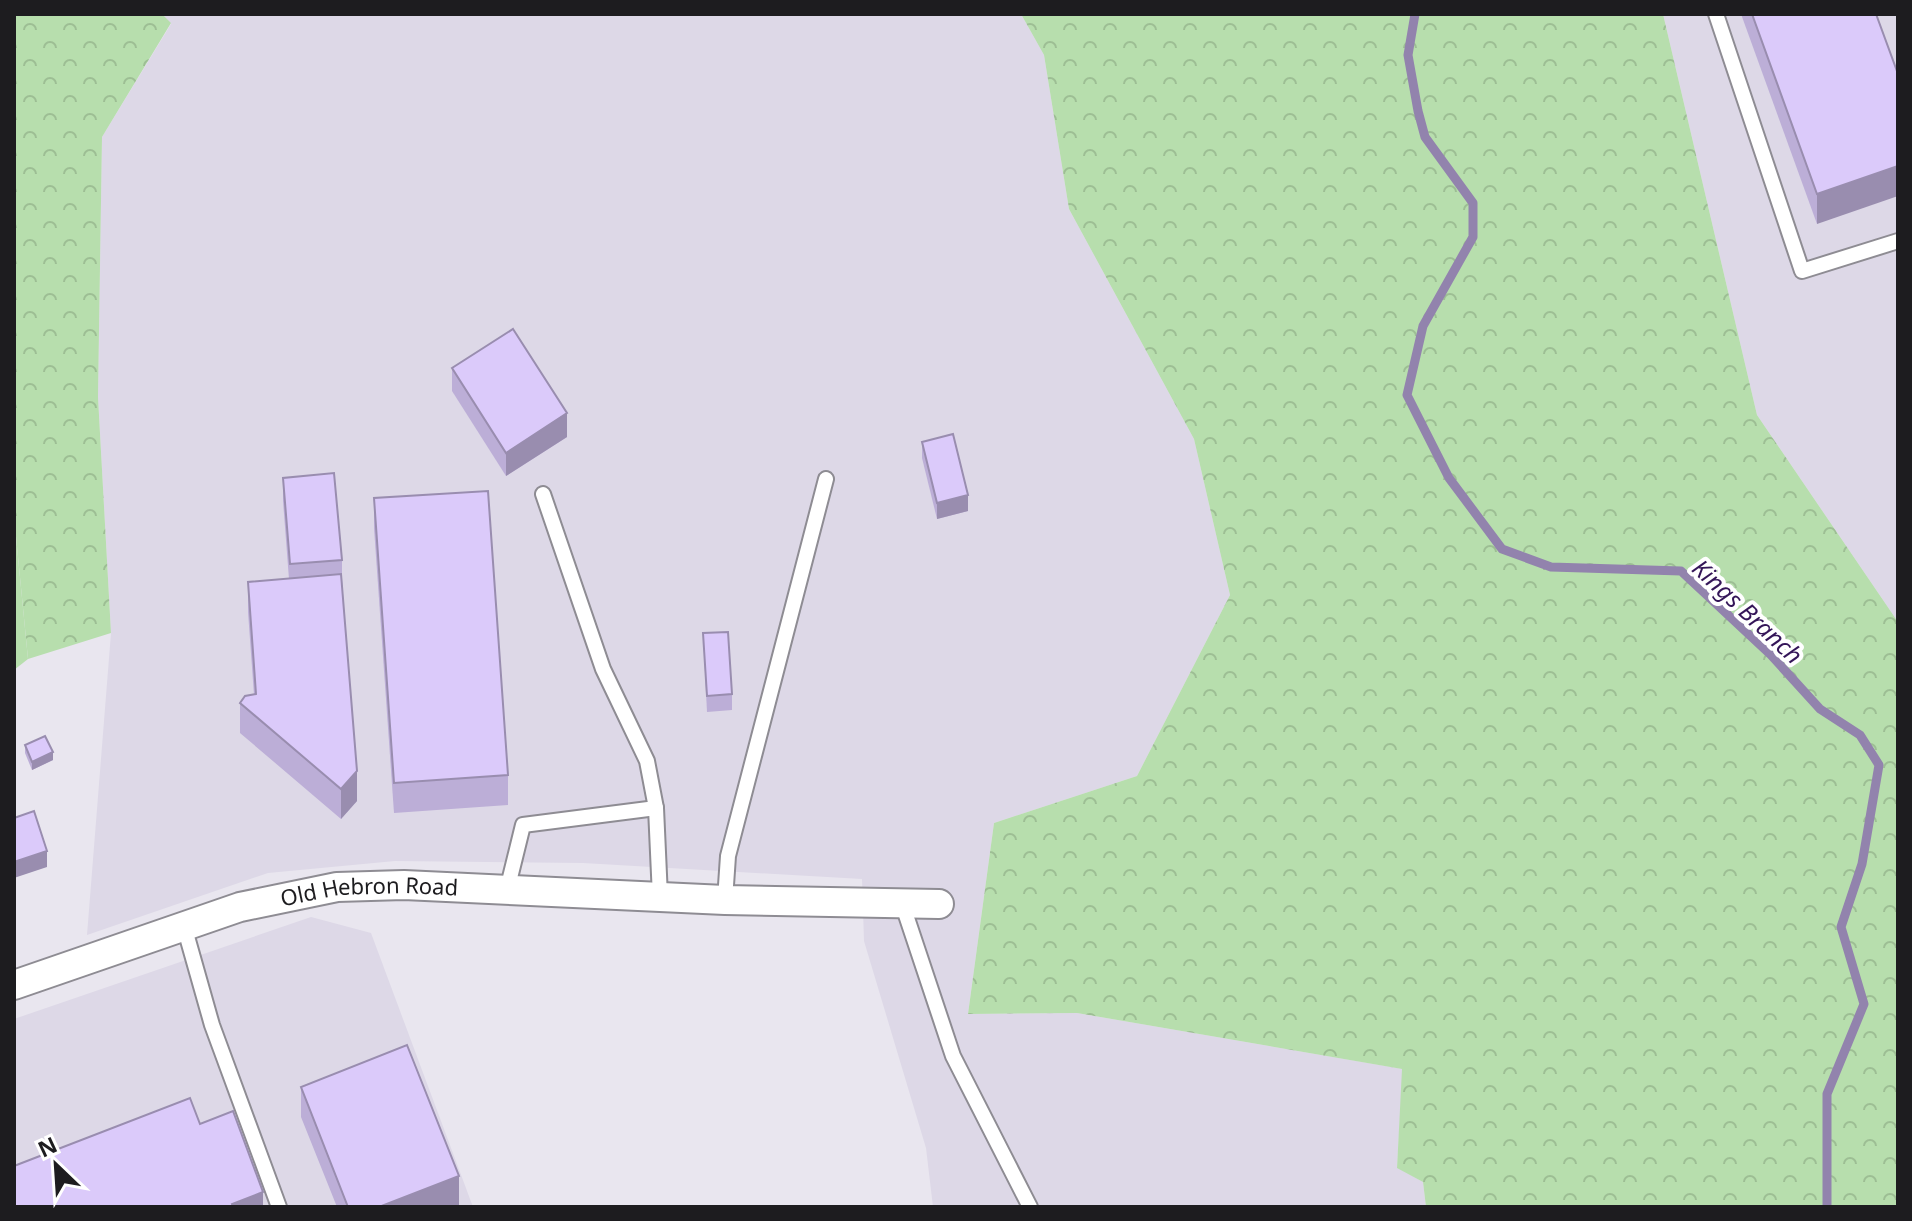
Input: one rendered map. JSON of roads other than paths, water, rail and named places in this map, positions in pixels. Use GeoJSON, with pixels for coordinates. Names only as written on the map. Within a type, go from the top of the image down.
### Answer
{"type":"FeatureCollection","features":[{"type":"Feature","properties":{"kind":"street","name":"Old Hebron Road"},"geometry":{"type":"LineString","coordinates":[[14,985],[240,907],[337,887],[404,885],[732,900],[939,904]]}},
{"type":"Feature","properties":{"kind":"lane"},"geometry":{"type":"LineString","coordinates":[[1716,14],[1802,271],[1898,241]]}},
{"type":"Feature","properties":{"kind":"lane"},"geometry":{"type":"LineString","coordinates":[[732,900],[728,856],[826,479]]}},
{"type":"Feature","properties":{"kind":"lane"},"geometry":{"type":"LineString","coordinates":[[543,494],[603,669],[647,761],[656,808],[660,897]]}},
{"type":"Feature","properties":{"kind":"lane"},"geometry":{"type":"LineString","coordinates":[[507,890],[523,825],[656,808]]}},
{"type":"Feature","properties":{"kind":"lane"},"geometry":{"type":"LineString","coordinates":[[902,903],[953,1056],[1030,1207]]}},
{"type":"Feature","properties":{"kind":"lane"},"geometry":{"type":"LineString","coordinates":[[184,926],[212,1025],[279,1207]]}},
{"type":"Feature","properties":{"kind":"waterway","name":"Kings Branch"},"geometry":{"type":"LineString","coordinates":[[1415,14],[1408,55],[1425,137],[1473,203],[1473,237],[1423,326],[1407,395],[1449,478],[1502,549],[1551,567],[1681,571],[1771,655],[1820,709],[1860,735],[1879,765],[1862,864],[1841,927],[1864,1004],[1827,1094],[1827,1207]]}}]}
